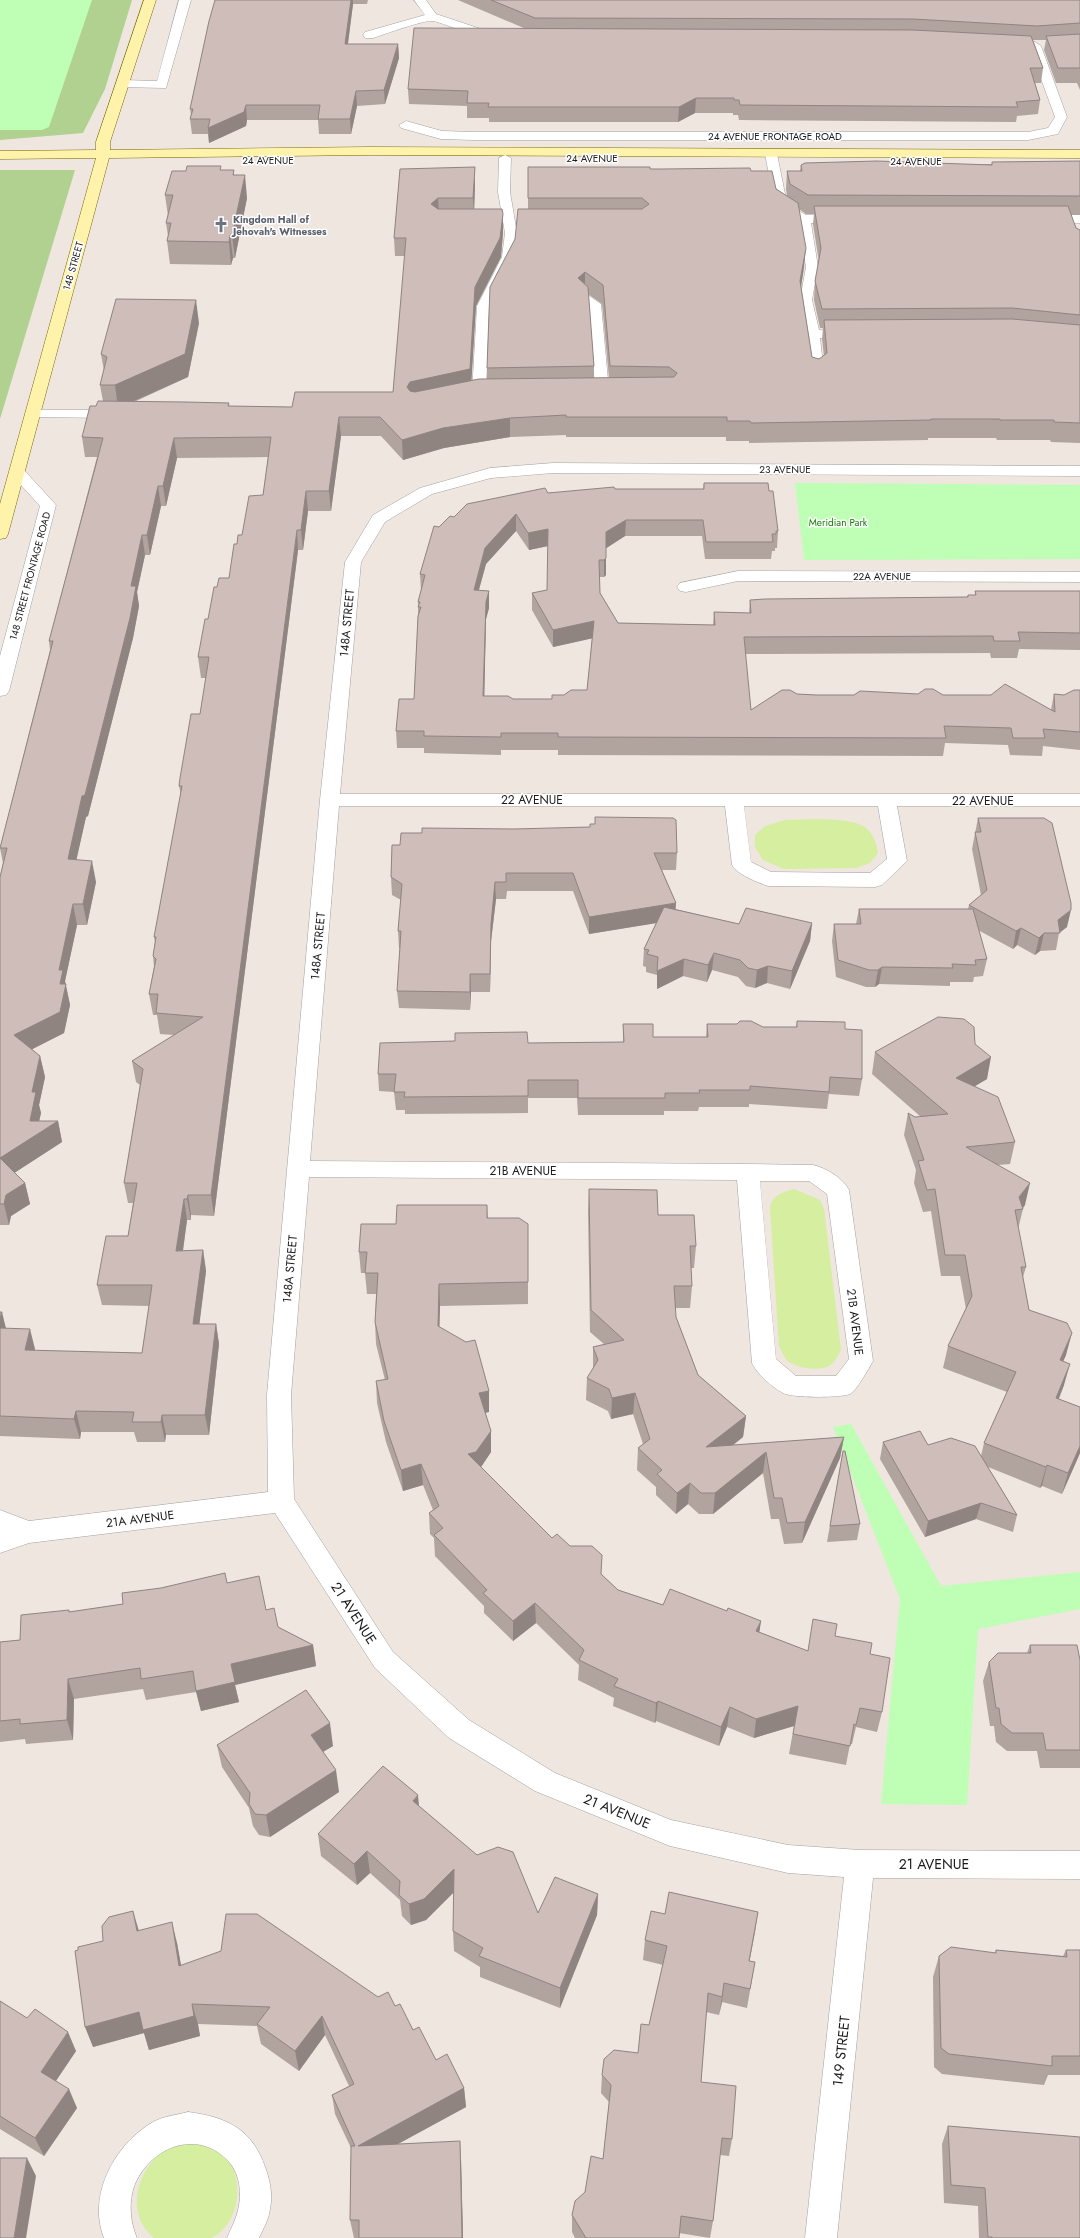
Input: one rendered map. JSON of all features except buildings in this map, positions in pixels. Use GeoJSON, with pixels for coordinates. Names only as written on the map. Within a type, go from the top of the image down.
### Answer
{"type":"FeatureCollection","features":[{"type":"Feature","properties":{"kind":"main road","name":"148 STREET"},"geometry":{"type":"LineString","coordinates":[[0,534],[18,473],[103,155],[103,142],[150,0]]}},
{"type":"Feature","properties":{"kind":"main road","name":"24 AVENUE"},"geometry":{"type":"LineString","coordinates":[[0,155],[103,155],[137,152],[370,151],[1080,161]]}},
{"type":"Feature","properties":{"kind":"main road","name":"24 AVENUE"},"geometry":{"type":"LineString","coordinates":[[103,155],[142,159],[772,157],[1080,154]]}},
{"type":"Feature","properties":{"kind":"street"},"geometry":{"type":"LineString","coordinates":[[122,84],[162,85],[185,0]]}},
{"type":"Feature","properties":{"kind":"street"},"geometry":{"type":"LineString","coordinates":[[420,0],[432,17]]}},
{"type":"Feature","properties":{"kind":"street"},"geometry":{"type":"LineString","coordinates":[[369,35],[432,17],[482,33],[509,36]]}},
{"type":"Feature","properties":{"kind":"street"},"geometry":{"type":"LineString","coordinates":[[1019,45],[1050,45]]}},
{"type":"Feature","properties":{"kind":"street","name":"24 AVENUE FRONTAGE ROAD"},"geometry":{"type":"LineString","coordinates":[[406,125],[441,135],[473,136],[1028,136],[1053,131],[1061,117],[1035,46]]}},
{"type":"Feature","properties":{"kind":"street","name":"23 AVENUE"},"geometry":{"type":"LineString","coordinates":[[490,473],[553,468],[1080,471]]}},
{"type":"Feature","properties":{"kind":"street","name":"148 STREET FRONTAGE ROAD"},"geometry":{"type":"LineString","coordinates":[[0,691],[48,505],[18,473]]}},
{"type":"Feature","properties":{"kind":"street","name":"148A STREET"},"geometry":{"type":"LineString","coordinates":[[281,1500],[279,1395],[330,800],[353,562],[379,519],[426,491],[490,473]]}},
{"type":"Feature","properties":{"kind":"street","name":"22A AVENUE"},"geometry":{"type":"LineString","coordinates":[[686,587],[738,576],[1080,577]]}},
{"type":"Feature","properties":{"kind":"street","name":"22 AVENUE"},"geometry":{"type":"LineString","coordinates":[[330,800],[1080,800]]}},
{"type":"Feature","properties":{"kind":"street"},"geometry":{"type":"LineString","coordinates":[[734,800],[742,865],[768,879],[875,880],[897,861],[887,801]]}},
{"type":"Feature","properties":{"kind":"street","name":"21B AVENUE"},"geometry":{"type":"LineString","coordinates":[[299,1169],[748,1172],[813,1173],[838,1190],[861,1361],[843,1386],[791,1386],[764,1363],[748,1172]]}},
{"type":"Feature","properties":{"kind":"street","name":"21A AVENUE"},"geometry":{"type":"LineString","coordinates":[[0,1542],[29,1532],[281,1500]]}},
{"type":"Feature","properties":{"kind":"street","name":"21 AVENUE"},"geometry":{"type":"LineString","coordinates":[[281,1500],[384,1660],[459,1729],[545,1782],[670,1833],[788,1859],[860,1864],[1080,1865]]}},
{"type":"Feature","properties":{"kind":"street"},"geometry":{"type":"LineString","coordinates":[[0,1522],[29,1532]]}},
{"type":"Feature","properties":{"kind":"street","name":"149 STREET"},"geometry":{"type":"LineString","coordinates":[[821,2238],[860,1864]]}},
{"type":"Feature","properties":{"kind":"street"},"geometry":{"type":"LineString","coordinates":[[121,2238],[114,2210],[118,2185],[130,2161],[148,2142],[171,2130],[194,2127],[216,2131],[234,2142],[248,2159],[256,2179],[257,2203],[250,2226],[243,2238]]}},
{"type":"Feature","properties":{"kind":"lane"},"geometry":{"type":"LineString","coordinates":[[772,157],[780,206],[804,219],[852,219]]}},
{"type":"Feature","properties":{"kind":"lane"},"geometry":{"type":"LineString","coordinates":[[479,393],[483,306],[508,257],[514,222],[504,192],[505,158]]}},
{"type":"Feature","properties":{"kind":"lane"},"geometry":{"type":"LineString","coordinates":[[804,219],[812,268],[806,300],[813,334],[817,373]]}},
{"type":"Feature","properties":{"kind":"lane"},"geometry":{"type":"LineString","coordinates":[[1032,219],[1075,219],[1075,232]]}},
{"type":"Feature","properties":{"kind":"lane"},"geometry":{"type":"LineString","coordinates":[[494,222],[514,222]]}},
{"type":"Feature","properties":{"kind":"lane"},"geometry":{"type":"LineString","coordinates":[[585,297],[595,304],[602,391]]}},
{"type":"Feature","properties":{"kind":"lane"},"geometry":{"type":"LineString","coordinates":[[813,334],[865,336]]}},
{"type":"Feature","properties":{"kind":"lane"},"geometry":{"type":"LineString","coordinates":[[579,391],[617,391]]}},
{"type":"Feature","properties":{"kind":"lane"},"geometry":{"type":"LineString","coordinates":[[463,396],[494,392]]}},
{"type":"Feature","properties":{"kind":"lane"},"geometry":{"type":"LineString","coordinates":[[34,414],[129,414]]}},
{"type":"Feature","properties":{"kind":"green space"},"geometry":{"type":"Polygon","coordinates":[[[0,0],[132,0],[105,89],[83,133],[0,140],[0,0]]]}},
{"type":"Feature","properties":{"kind":"green space"},"geometry":{"type":"Polygon","coordinates":[[[0,0],[92,0],[49,127],[42,130],[0,130],[0,0]]]}},
{"type":"Feature","properties":{"kind":"green space"},"geometry":{"type":"Polygon","coordinates":[[[0,170],[75,170],[0,419],[0,170]]]}},
{"type":"Feature","properties":{"kind":"green space","name":"Meridian Park"},"geometry":{"type":"Polygon","coordinates":[[[795,483],[1080,485],[1080,559],[804,560],[795,483]]]}},
{"type":"Feature","properties":{"kind":"green space"},"geometry":{"type":"Polygon","coordinates":[[[785,820],[839,820],[859,824],[866,828],[873,836],[878,853],[870,863],[856,868],[784,869],[763,860],[755,847],[755,835],[765,826],[785,820]]]}},
{"type":"Feature","properties":{"kind":"green space"},"geometry":{"type":"Polygon","coordinates":[[[794,1189],[820,1200],[824,1209],[841,1350],[836,1360],[832,1364],[827,1367],[816,1369],[804,1368],[793,1364],[785,1358],[779,1346],[770,1208],[775,1197],[794,1189]]]}},
{"type":"Feature","properties":{"kind":"green space"},"geometry":{"type":"Polygon","coordinates":[[[851,1424],[941,1586],[1080,1572],[1080,1609],[978,1629],[967,1805],[881,1804],[900,1599],[833,1427],[851,1424]]]}},
{"type":"Feature","properties":{"kind":"green space"},"geometry":{"type":"Polygon","coordinates":[[[196,2142],[219,2150],[226,2156],[232,2166],[236,2177],[237,2189],[237,2200],[234,2212],[229,2222],[212,2238],[154,2238],[145,2228],[139,2217],[137,2205],[141,2181],[146,2170],[154,2159],[163,2151],[175,2145],[196,2142]]]}},
{"type":"Feature","properties":{"kind":"place","name":"Kingdom Hall of Jehovah's Witnesses"},"geometry":{"type":"Point","coordinates":[221,225]}}]}
